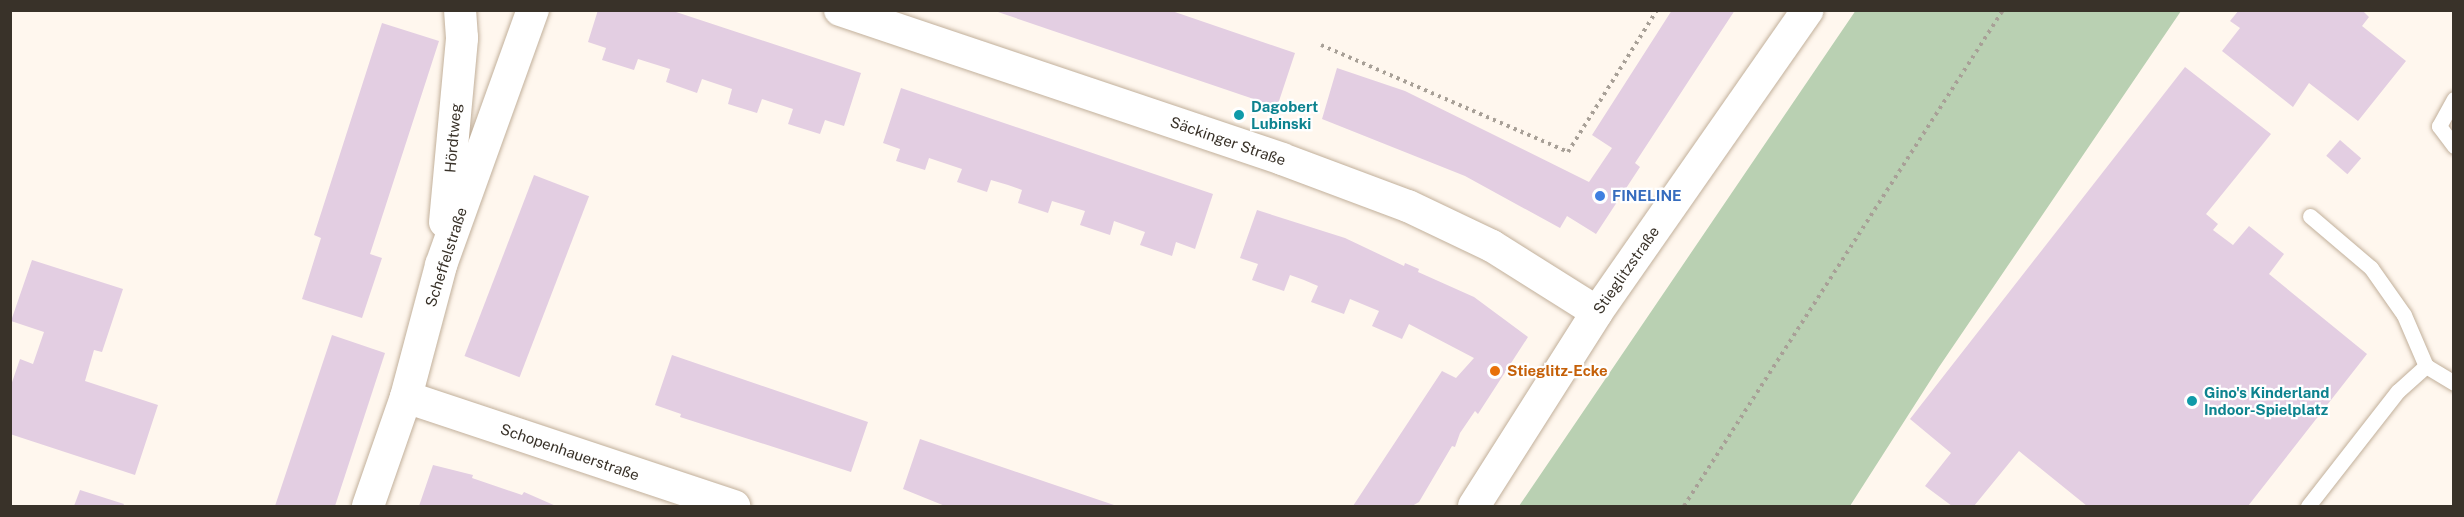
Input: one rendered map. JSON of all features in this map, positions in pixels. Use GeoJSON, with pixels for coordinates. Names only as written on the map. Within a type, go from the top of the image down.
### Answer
{"type":"FeatureCollection","features":[{"type":"Feature","properties":{"kind":"street","name":"Hördtweg"},"geometry":{"type":"LineString","coordinates":[[441,265],[462,38],[460,10]]}},
{"type":"Feature","properties":{"kind":"street","name":"Scheffelstraße"},"geometry":{"type":"LineString","coordinates":[[368,507],[406,397],[441,265],[533,10]]}},
{"type":"Feature","properties":{"kind":"street","name":"Säckinger Straße"},"geometry":{"type":"LineString","coordinates":[[840,10],[1282,159],[1408,206],[1492,246],[1597,312]]}},
{"type":"Feature","properties":{"kind":"street","name":"Stieglitzstraße"},"geometry":{"type":"LineString","coordinates":[[1474,507],[1597,312],[1808,10]]}},
{"type":"Feature","properties":{"kind":"street","name":"Schopenhauerstraße"},"geometry":{"type":"LineString","coordinates":[[406,397],[734,507]]}},
{"type":"Feature","properties":{"kind":"lane"},"geometry":{"type":"LineString","coordinates":[[2454,99],[2439,126],[2454,146]]}},
{"type":"Feature","properties":{"kind":"lane"},"geometry":{"type":"LineString","coordinates":[[2310,216],[2372,268],[2404,315],[2426,366],[2454,383]]}},
{"type":"Feature","properties":{"kind":"lane"},"geometry":{"type":"LineString","coordinates":[[2308,507],[2398,391],[2426,366]]}},
{"type":"Feature","properties":{"kind":"path"},"geometry":{"type":"LineString","coordinates":[[1321,45],[1568,152],[1658,10]]}},
{"type":"Feature","properties":{"kind":"path"},"geometry":{"type":"LineString","coordinates":[[1684,507],[2003,10]]}},
{"type":"Feature","properties":{"kind":"green space"},"geometry":{"type":"Polygon","coordinates":[[[1856,10],[2181,11],[1939,367],[1850,506],[1519,506],[1856,10]]]}},
{"type":"Feature","properties":{"kind":"building"},"geometry":{"type":"Polygon","coordinates":[[[598,10],[670,10],[861,73],[844,126],[825,120],[820,134],[788,124],[793,109],[762,99],[757,113],[728,104],[732,89],[702,79],[697,93],[666,82],[670,69],[638,59],[634,70],[602,60],[606,48],[588,42],[598,10]]]}},
{"type":"Feature","properties":{"kind":"building"},"geometry":{"type":"Polygon","coordinates":[[[992,10],[1169,10],[1295,53],[1277,107],[992,10]]]}},
{"type":"Feature","properties":{"kind":"building"},"geometry":{"type":"Polygon","coordinates":[[[1672,10],[1735,10],[1635,163],[1640,167],[1596,234],[1567,216],[1560,228],[1465,176],[1322,119],[1337,68],[1405,91],[1589,182],[1612,148],[1592,135],[1672,10]]]}},
{"type":"Feature","properties":{"kind":"building"},"geometry":{"type":"Polygon","coordinates":[[[2239,10],[2362,10],[2369,17],[2362,26],[2406,61],[2358,121],[2309,83],[2293,107],[2222,51],[2240,28],[2230,21],[2239,10]]]}},
{"type":"Feature","properties":{"kind":"building"},"geometry":{"type":"Polygon","coordinates":[[[382,23],[439,41],[370,254],[382,258],[362,318],[302,299],[321,238],[314,235],[382,23]]]}},
{"type":"Feature","properties":{"kind":"building"},"geometry":{"type":"Polygon","coordinates":[[[2185,67],[2271,134],[2206,214],[2218,224],[2213,230],[2233,245],[2249,226],[2284,254],[2269,274],[2367,354],[2248,506],[2087,506],[2019,451],[1974,506],[1952,506],[1925,486],[1951,453],[1910,419],[2185,67]]]}},
{"type":"Feature","properties":{"kind":"building"},"geometry":{"type":"Polygon","coordinates":[[[901,88],[1213,194],[1195,249],[1176,242],[1172,256],[1140,245],[1145,232],[1114,221],[1110,235],[1080,225],[1085,211],[1052,201],[1048,213],[1018,203],[1022,190],[1008,185],[991,180],[987,192],[957,182],[962,169],[929,158],[925,170],[896,161],[900,149],[883,143],[901,88]]]}},
{"type":"Feature","properties":{"kind":"building"},"geometry":{"type":"Polygon","coordinates":[[[2340,140],[2361,158],[2347,174],[2326,156],[2340,140]]]}},
{"type":"Feature","properties":{"kind":"building"},"geometry":{"type":"Polygon","coordinates":[[[534,175],[589,196],[520,377],[464,356],[534,175]]]}},
{"type":"Feature","properties":{"kind":"building"},"geometry":{"type":"Polygon","coordinates":[[[1257,210],[1345,238],[1404,266],[1405,263],[1419,269],[1418,272],[1474,297],[1528,337],[1478,414],[1475,411],[1460,433],[1455,447],[1452,446],[1419,502],[1412,506],[1353,506],[1442,371],[1456,378],[1474,358],[1409,324],[1402,339],[1372,326],[1379,311],[1350,299],[1344,314],[1311,302],[1318,286],[1290,275],[1284,291],[1252,280],[1258,264],[1240,258],[1257,210]]]}},
{"type":"Feature","properties":{"kind":"building"},"geometry":{"type":"Polygon","coordinates":[[[32,260],[123,289],[102,352],[94,350],[85,381],[158,405],[135,475],[10,434],[10,388],[20,359],[33,364],[44,332],[11,321],[32,260]]]}},
{"type":"Feature","properties":{"kind":"building"},"geometry":{"type":"Polygon","coordinates":[[[332,335],[385,353],[335,506],[275,506],[332,335]]]}},
{"type":"Feature","properties":{"kind":"building"},"geometry":{"type":"Polygon","coordinates":[[[672,355],[868,422],[851,472],[680,417],[681,414],[655,405],[672,355]]]}},
{"type":"Feature","properties":{"kind":"building"},"geometry":{"type":"Polygon","coordinates":[[[920,439],[1117,506],[945,506],[903,489],[920,439]]]}},
{"type":"Feature","properties":{"kind":"building"},"geometry":{"type":"Polygon","coordinates":[[[433,465],[473,475],[472,478],[522,495],[524,492],[556,506],[419,506],[433,465]]]}},
{"type":"Feature","properties":{"kind":"building"},"geometry":{"type":"Polygon","coordinates":[[[80,490],[124,504],[123,506],[74,506],[80,490]]]}},
{"type":"Feature","properties":{"kind":"place","name":"Dagobert Lubinski"},"geometry":{"type":"Point","coordinates":[1239,115]}},
{"type":"Feature","properties":{"kind":"place","name":"FINELINE"},"geometry":{"type":"Point","coordinates":[1600,196]}},
{"type":"Feature","properties":{"kind":"place","name":"Stieglitz-Ecke"},"geometry":{"type":"Point","coordinates":[1495,371]}},
{"type":"Feature","properties":{"kind":"place","name":"Gino's Kinderland Indoor-Spielplatz"},"geometry":{"type":"Point","coordinates":[2192,401]}}]}
